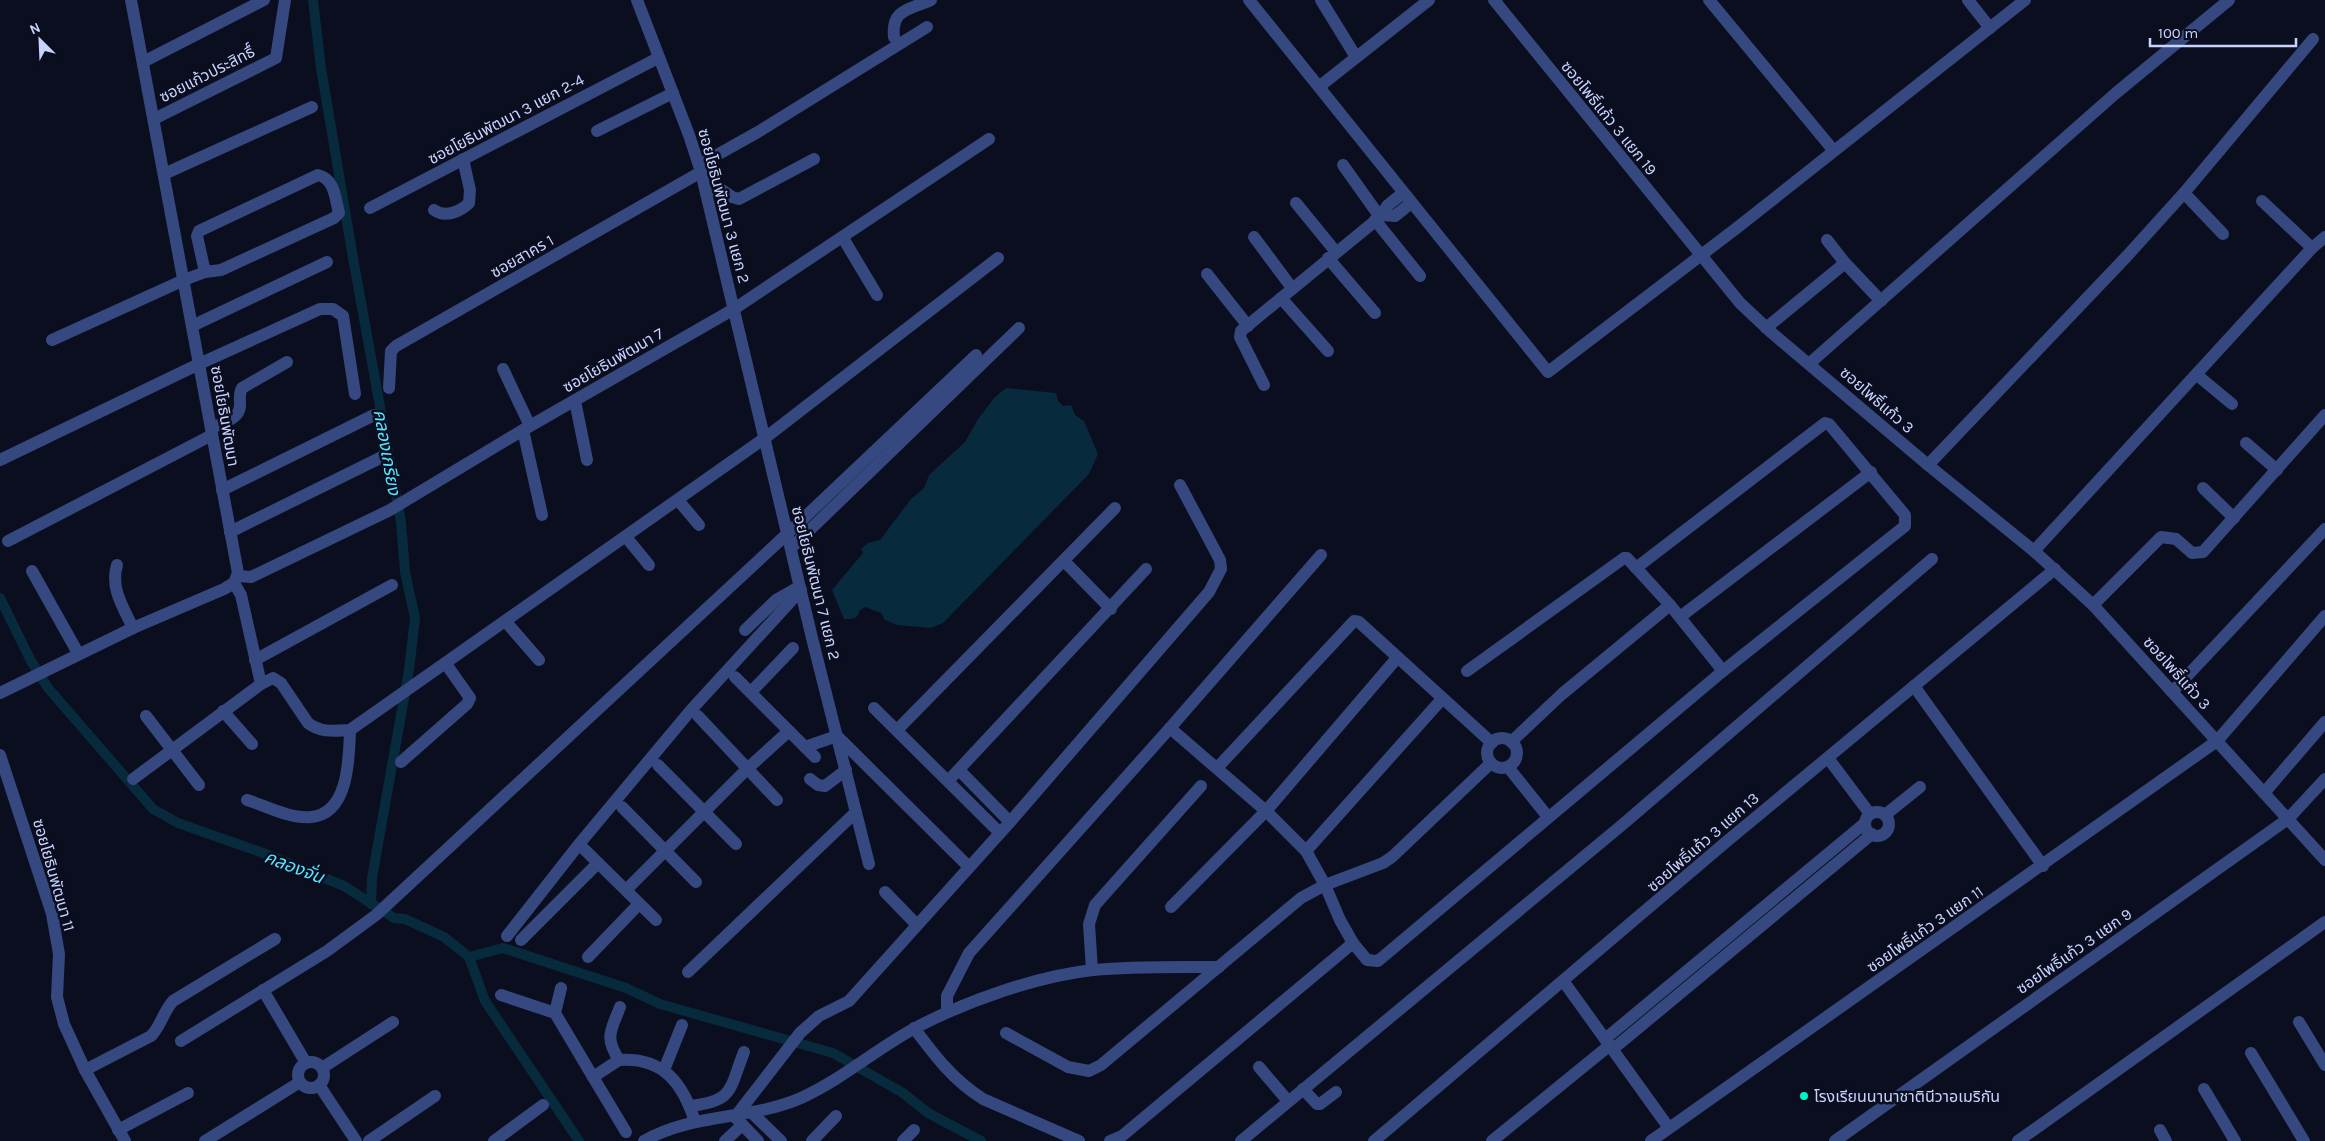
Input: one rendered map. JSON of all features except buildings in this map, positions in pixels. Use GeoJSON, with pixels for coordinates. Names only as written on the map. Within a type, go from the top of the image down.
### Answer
{"type":"FeatureCollection","features":[{"type":"Feature","properties":{"kind":"street","name":"ซอยโยธินพัฒนา"},"geometry":{"type":"LineString","coordinates":[[131,0],[237,562],[235,579],[241,595],[261,684]]}},
{"type":"Feature","properties":{"kind":"street"},"geometry":{"type":"LineString","coordinates":[[143,62],[264,0]]}},
{"type":"Feature","properties":{"kind":"street","name":"ซอยแก้วประสิทธื์"},"geometry":{"type":"LineString","coordinates":[[154,119],[276,58],[285,0]]}},
{"type":"Feature","properties":{"kind":"street","name":"ซอยโยธินพัฒนา 3 แยก 2"},"geometry":{"type":"LineString","coordinates":[[637,0],[700,168],[734,309]]}},
{"type":"Feature","properties":{"kind":"street"},"geometry":{"type":"LineString","coordinates":[[894,37],[893,23],[896,17],[931,0]]}},
{"type":"Feature","properties":{"kind":"street"},"geometry":{"type":"LineString","coordinates":[[1249,0],[1548,372],[1700,256],[2025,0]]}},
{"type":"Feature","properties":{"kind":"street"},"geometry":{"type":"LineString","coordinates":[[1320,0],[1356,57]]}},
{"type":"Feature","properties":{"kind":"street"},"geometry":{"type":"LineString","coordinates":[[1320,86],[1429,0]]}},
{"type":"Feature","properties":{"kind":"street","name":"ซอยโพธิ์แก้ว 3 แยก 19"},"geometry":{"type":"LineString","coordinates":[[1494,0],[1700,256]]}},
{"type":"Feature","properties":{"kind":"street"},"geometry":{"type":"LineString","coordinates":[[1709,0],[1834,151]]}},
{"type":"Feature","properties":{"kind":"street"},"geometry":{"type":"LineString","coordinates":[[1968,0],[1990,28]]}},
{"type":"Feature","properties":{"kind":"street"},"geometry":{"type":"LineString","coordinates":[[1810,363],[2116,93],[2230,0]]}},
{"type":"Feature","properties":{"kind":"street","name":"ซอยสาคร 1"},"geometry":{"type":"LineString","coordinates":[[389,388],[391,351],[396,346],[700,168],[927,27]]}},
{"type":"Feature","properties":{"kind":"street"},"geometry":{"type":"LineString","coordinates":[[1928,465],[2127,256],[2184,193],[2313,40]]}},
{"type":"Feature","properties":{"kind":"street","name":"ซอยโยธินพัฒนา 3 แยก 2-4"},"geometry":{"type":"LineString","coordinates":[[370,208],[658,58]]}},
{"type":"Feature","properties":{"kind":"street"},"geometry":{"type":"LineString","coordinates":[[597,131],[673,92]]}},
{"type":"Feature","properties":{"kind":"street"},"geometry":{"type":"LineString","coordinates":[[164,174],[312,107]]}},
{"type":"Feature","properties":{"kind":"street","name":"ซอยโยธินพัฒนา 7"},"geometry":{"type":"LineString","coordinates":[[235,579],[251,577],[402,503],[527,428],[734,309],[989,139]]}},
{"type":"Feature","properties":{"kind":"street"},"geometry":{"type":"LineString","coordinates":[[434,210],[439,214],[445,215],[455,212],[469,203],[470,190],[463,159]]}},
{"type":"Feature","properties":{"kind":"street"},"geometry":{"type":"LineString","coordinates":[[706,193],[722,190],[732,197],[739,199],[814,159]]}},
{"type":"Feature","properties":{"kind":"street"},"geometry":{"type":"LineString","coordinates":[[1343,165],[1420,276]]}},
{"type":"Feature","properties":{"kind":"street"},"geometry":{"type":"LineString","coordinates":[[52,340],[184,280],[205,272],[222,270],[334,218],[339,213],[331,182],[326,177],[318,175],[199,231],[196,236],[205,272]]}},
{"type":"Feature","properties":{"kind":"street"},"geometry":{"type":"LineString","coordinates":[[2184,193],[2224,234]]}},
{"type":"Feature","properties":{"kind":"street"},"geometry":{"type":"LineString","coordinates":[[1264,385],[1240,337],[1242,331],[1380,217],[1387,206],[1407,198]]}},
{"type":"Feature","properties":{"kind":"street"},"geometry":{"type":"LineString","coordinates":[[2262,201],[2312,248]]}},
{"type":"Feature","properties":{"kind":"street"},"geometry":{"type":"LineString","coordinates":[[1296,202],[1375,313]]}},
{"type":"Feature","properties":{"kind":"street"},"geometry":{"type":"LineString","coordinates":[[1254,237],[1292,288]]}},
{"type":"Feature","properties":{"kind":"street"},"geometry":{"type":"LineString","coordinates":[[2034,552],[2312,248],[2325,237]]}},
{"type":"Feature","properties":{"kind":"street"},"geometry":{"type":"LineString","coordinates":[[843,238],[877,294]]}},
{"type":"Feature","properties":{"kind":"street"},"geometry":{"type":"LineString","coordinates":[[1828,240],[1845,264],[1881,301]]}},
{"type":"Feature","properties":{"kind":"street","name":"ซอยโพธิ์แก้ว 3"},"geometry":{"type":"LineString","coordinates":[[1700,256],[1740,303],[1766,328],[2055,569],[2093,605],[2325,860]]}},
{"type":"Feature","properties":{"kind":"street"},"geometry":{"type":"LineString","coordinates":[[133,779],[261,684],[273,678],[281,683],[308,723],[323,731],[350,730],[765,438],[998,258]]}},
{"type":"Feature","properties":{"kind":"street"},"geometry":{"type":"LineString","coordinates":[[192,326],[327,262]]}},
{"type":"Feature","properties":{"kind":"street"},"geometry":{"type":"LineString","coordinates":[[1766,328],[1845,264]]}},
{"type":"Feature","properties":{"kind":"street"},"geometry":{"type":"LineString","coordinates":[[1207,274],[1248,326]]}},
{"type":"Feature","properties":{"kind":"street"},"geometry":{"type":"LineString","coordinates":[[1281,298],[1328,351]]}},
{"type":"Feature","properties":{"kind":"street"},"geometry":{"type":"LineString","coordinates":[[0,460],[320,308],[333,309],[343,316],[346,325],[355,394]]}},
{"type":"Feature","properties":{"kind":"street","name":"ซอยโยธินพัฒนา 7 แยก 2"},"geometry":{"type":"LineString","coordinates":[[734,309],[800,588],[869,864]]}},
{"type":"Feature","properties":{"kind":"street"},"geometry":{"type":"LineString","coordinates":[[791,548],[1019,328]]}},
{"type":"Feature","properties":{"kind":"street"},"geometry":{"type":"LineString","coordinates":[[181,1040],[344,941],[376,915],[788,534],[976,355]]}},
{"type":"Feature","properties":{"kind":"street"},"geometry":{"type":"LineString","coordinates":[[8,541],[211,432],[238,414],[240,409],[239,393],[242,388],[287,362]]}},
{"type":"Feature","properties":{"kind":"street"},"geometry":{"type":"LineString","coordinates":[[503,369],[527,428],[542,515]]}},
{"type":"Feature","properties":{"kind":"street"},"geometry":{"type":"LineString","coordinates":[[2197,374],[2232,404]]}},
{"type":"Feature","properties":{"kind":"street"},"geometry":{"type":"LineString","coordinates":[[575,401],[587,460]]}},
{"type":"Feature","properties":{"kind":"street"},"geometry":{"type":"LineString","coordinates":[[2093,605],[2160,537],[2176,539],[2192,553],[2198,554],[2203,552],[2325,414]]}},
{"type":"Feature","properties":{"kind":"street"},"geometry":{"type":"LineString","coordinates":[[222,490],[374,415]]}},
{"type":"Feature","properties":{"kind":"street"},"geometry":{"type":"LineString","coordinates":[[1170,728],[1266,811],[1306,851],[1353,943],[1367,960],[1378,961],[1723,671],[1905,526],[1905,515],[1829,424],[1824,423],[1636,568]]}},
{"type":"Feature","properties":{"kind":"street"},"geometry":{"type":"LineString","coordinates":[[2246,443],[2277,470]]}},
{"type":"Feature","properties":{"kind":"street"},"geometry":{"type":"LineString","coordinates":[[230,532],[382,456]]}},
{"type":"Feature","properties":{"kind":"street"},"geometry":{"type":"LineString","coordinates":[[1680,617],[1871,472]]}},
{"type":"Feature","properties":{"kind":"street"},"geometry":{"type":"LineString","coordinates":[[725,1141],[785,1051],[800,1033],[820,1016],[849,1001],[1010,822],[1210,592],[1221,569],[1220,560],[1180,486]]}},
{"type":"Feature","properties":{"kind":"street"},"geometry":{"type":"LineString","coordinates":[[2203,488],[2234,518]]}},
{"type":"Feature","properties":{"kind":"street"},"geometry":{"type":"LineString","coordinates":[[678,500],[699,525]]}},
{"type":"Feature","properties":{"kind":"street"},"geometry":{"type":"LineString","coordinates":[[897,730],[1115,508]]}},
{"type":"Feature","properties":{"kind":"street"},"geometry":{"type":"LineString","coordinates":[[2172,692],[2325,529]]}},
{"type":"Feature","properties":{"kind":"street"},"geometry":{"type":"LineString","coordinates":[[626,537],[649,565]]}},
{"type":"Feature","properties":{"kind":"street"},"geometry":{"type":"LineString","coordinates":[[947,1011],[947,996],[969,953],[1170,728],[1321,555]]}},
{"type":"Feature","properties":{"kind":"street"},"geometry":{"type":"LineString","coordinates":[[1467,671],[1621,559],[1627,558],[1670,605],[1723,671]]}},
{"type":"Feature","properties":{"kind":"street"},"geometry":{"type":"LineString","coordinates":[[1241,1141],[1622,825],[1932,559]]}},
{"type":"Feature","properties":{"kind":"street"},"geometry":{"type":"LineString","coordinates":[[1064,561],[1111,609]]}},
{"type":"Feature","properties":{"kind":"street"},"geometry":{"type":"LineString","coordinates":[[116,565],[113,577],[114,585],[133,628]]}},
{"type":"Feature","properties":{"kind":"street"},"geometry":{"type":"LineString","coordinates":[[949,780],[1111,609],[1146,569]]}},
{"type":"Feature","properties":{"kind":"street","name":"ซอยโพธิ์แก้ว 3 แยก 13"},"geometry":{"type":"LineString","coordinates":[[1374,1141],[1564,982],[1726,842],[2055,569]]}},
{"type":"Feature","properties":{"kind":"street"},"geometry":{"type":"LineString","coordinates":[[32,571],[78,653]]}},
{"type":"Feature","properties":{"kind":"street"},"geometry":{"type":"LineString","coordinates":[[0,693],[78,653],[224,589],[235,579]]}},
{"type":"Feature","properties":{"kind":"street"},"geometry":{"type":"LineString","coordinates":[[255,660],[392,585]]}},
{"type":"Feature","properties":{"kind":"street"},"geometry":{"type":"LineString","coordinates":[[745,630],[776,600],[800,588]]}},
{"type":"Feature","properties":{"kind":"street"},"geometry":{"type":"LineString","coordinates":[[507,936],[568,857],[691,710],[800,588]]}},
{"type":"Feature","properties":{"kind":"street"},"geometry":{"type":"LineString","coordinates":[[1511,742],[1562,694],[1670,605]]}},
{"type":"Feature","properties":{"kind":"street","name":"ซอยโพธิ์แก้ว 3 แยก 11"},"geometry":{"type":"LineString","coordinates":[[1651,1141],[2043,866],[2217,741],[2325,616]]}},
{"type":"Feature","properties":{"kind":"street"},"geometry":{"type":"LineString","coordinates":[[1217,768],[1353,621],[1359,622],[1442,699],[1492,742]]}},
{"type":"Feature","properties":{"kind":"street"},"geometry":{"type":"LineString","coordinates":[[506,622],[539,660]]}},
{"type":"Feature","properties":{"kind":"street"},"geometry":{"type":"LineString","coordinates":[[751,692],[793,648]]}},
{"type":"Feature","properties":{"kind":"street"},"geometry":{"type":"LineString","coordinates":[[1171,907],[1266,811],[1397,658]]}},
{"type":"Feature","properties":{"kind":"street"},"geometry":{"type":"LineString","coordinates":[[402,762],[467,704],[470,698],[446,664]]}},
{"type":"Feature","properties":{"kind":"street"},"geometry":{"type":"LineString","coordinates":[[735,677],[815,757]]}},
{"type":"Feature","properties":{"kind":"street"},"geometry":{"type":"LineString","coordinates":[[1914,686],[2043,866]]}},
{"type":"Feature","properties":{"kind":"street"},"geometry":{"type":"LineString","coordinates":[[1306,851],[1442,699]]}},
{"type":"Feature","properties":{"kind":"street"},"geometry":{"type":"LineString","coordinates":[[874,708],[949,780],[1000,833]]}},
{"type":"Feature","properties":{"kind":"street"},"geometry":{"type":"LineString","coordinates":[[224,711],[252,744]]}},
{"type":"Feature","properties":{"kind":"street"},"geometry":{"type":"LineString","coordinates":[[146,716],[199,785]]}},
{"type":"Feature","properties":{"kind":"street"},"geometry":{"type":"LineString","coordinates":[[698,716],[746,770],[777,800]]}},
{"type":"Feature","properties":{"kind":"street"},"geometry":{"type":"LineString","coordinates":[[2264,793],[2325,722]]}},
{"type":"Feature","properties":{"kind":"street"},"geometry":{"type":"LineString","coordinates":[[247,800],[298,816],[311,817],[331,809],[342,790],[349,759],[350,730]]}},
{"type":"Feature","properties":{"kind":"street"},"geometry":{"type":"LineString","coordinates":[[626,890],[746,770],[788,731]]}},
{"type":"Feature","properties":{"kind":"street"},"geometry":{"type":"LineString","coordinates":[[805,747],[838,736],[969,867]]}},
{"type":"Feature","properties":{"kind":"street"},"geometry":{"type":"LineString","coordinates":[[1501,739],[1511,742],[1516,748],[1516,757],[1508,767],[1497,768],[1491,763],[1487,753],[1492,742],[1501,739]]}},
{"type":"Feature","properties":{"kind":"street","name":"ซอยโยธินพัฒนา 11"},"geometry":{"type":"LineString","coordinates":[[0,754],[52,914],[58,954],[57,997],[64,1024],[85,1070],[121,1135]]}},
{"type":"Feature","properties":{"kind":"street"},"geometry":{"type":"LineString","coordinates":[[1492,1141],[1621,1034],[1655,997],[1868,818],[1878,812],[1885,815],[1888,821],[1886,832],[1879,835],[1872,834],[1867,830],[1868,818],[1828,758]]}},
{"type":"Feature","properties":{"kind":"street"},"geometry":{"type":"LineString","coordinates":[[1006,1032],[1068,1066],[1089,1071],[1113,1056],[1301,898],[1325,885],[1383,863],[1401,850],[1491,763]]}},
{"type":"Feature","properties":{"kind":"street"},"geometry":{"type":"LineString","coordinates":[[658,765],[703,813],[736,844]]}},
{"type":"Feature","properties":{"kind":"street"},"geometry":{"type":"LineString","coordinates":[[1508,767],[1548,817]]}},
{"type":"Feature","properties":{"kind":"street"},"geometry":{"type":"LineString","coordinates":[[810,779],[818,785],[825,786],[846,770]]}},
{"type":"Feature","properties":{"kind":"street"},"geometry":{"type":"LineString","coordinates":[[959,770],[1010,822]]}},
{"type":"Feature","properties":{"kind":"street","name":"ซอยโพธิ์แก้ว 3 แยก 9"},"geometry":{"type":"LineString","coordinates":[[1835,1141],[2288,819],[2325,779]]}},
{"type":"Feature","properties":{"kind":"street"},"geometry":{"type":"LineString","coordinates":[[1092,970],[1089,924],[1095,905],[1201,786]]}},
{"type":"Feature","properties":{"kind":"street"},"geometry":{"type":"LineString","coordinates":[[1885,815],[1920,787]]}},
{"type":"Feature","properties":{"kind":"street"},"geometry":{"type":"LineString","coordinates":[[622,807],[696,882]]}},
{"type":"Feature","properties":{"kind":"street"},"geometry":{"type":"LineString","coordinates":[[688,972],[856,812]]}},
{"type":"Feature","properties":{"kind":"street"},"geometry":{"type":"LineString","coordinates":[[1621,1034],[1663,1008],[1872,834]]}},
{"type":"Feature","properties":{"kind":"street"},"geometry":{"type":"LineString","coordinates":[[584,850],[656,920]]}},
{"type":"Feature","properties":{"kind":"street"},"geometry":{"type":"LineString","coordinates":[[521,940],[598,863]]}},
{"type":"Feature","properties":{"kind":"street"},"geometry":{"type":"LineString","coordinates":[[1784,890],[1793,900]]}},
{"type":"Feature","properties":{"kind":"street"},"geometry":{"type":"LineString","coordinates":[[885,892],[917,924]]}},
{"type":"Feature","properties":{"kind":"street"},"geometry":{"type":"LineString","coordinates":[[588,957],[639,904]]}},
{"type":"Feature","properties":{"kind":"street"},"geometry":{"type":"LineString","coordinates":[[2018,1141],[2325,922]]}},
{"type":"Feature","properties":{"kind":"street"},"geometry":{"type":"LineString","coordinates":[[85,1070],[151,1036],[156,1032],[166,1008],[173,1002],[276,939]]}},
{"type":"Feature","properties":{"kind":"street"},"geometry":{"type":"LineString","coordinates":[[1110,1141],[1122,1136],[1353,943]]}},
{"type":"Feature","properties":{"kind":"street"},"geometry":{"type":"LineString","coordinates":[[644,1141],[695,1122],[738,1121],[801,1098],[850,1071],[914,1028],[947,1011],[1050,978],[1092,970],[1218,967]]}},
{"type":"Feature","properties":{"kind":"street"},"geometry":{"type":"LineString","coordinates":[[1564,982],[1669,1128]]}},
{"type":"Feature","properties":{"kind":"street"},"geometry":{"type":"LineString","coordinates":[[555,1014],[562,988]]}},
{"type":"Feature","properties":{"kind":"street"},"geometry":{"type":"LineString","coordinates":[[263,990],[306,1063]]}},
{"type":"Feature","properties":{"kind":"street"},"geometry":{"type":"LineString","coordinates":[[501,995],[555,1014],[626,1132]]}},
{"type":"Feature","properties":{"kind":"street"},"geometry":{"type":"LineString","coordinates":[[1655,997],[1663,1008]]}},
{"type":"Feature","properties":{"kind":"street"},"geometry":{"type":"LineString","coordinates":[[619,1060],[610,1046],[609,1040],[620,1008]]}},
{"type":"Feature","properties":{"kind":"street"},"geometry":{"type":"LineString","coordinates":[[322,1068],[393,1022]]}},
{"type":"Feature","properties":{"kind":"street"},"geometry":{"type":"LineString","coordinates":[[2299,1022],[2325,1065]]}},
{"type":"Feature","properties":{"kind":"street"},"geometry":{"type":"LineString","coordinates":[[664,1070],[682,1025]]}},
{"type":"Feature","properties":{"kind":"street"},"geometry":{"type":"LineString","coordinates":[[914,1028],[949,1073],[971,1092],[983,1100],[1079,1141]]}},
{"type":"Feature","properties":{"kind":"street"},"geometry":{"type":"LineString","coordinates":[[690,1106],[710,1104],[724,1097],[729,1091],[744,1052]]}},
{"type":"Feature","properties":{"kind":"street"},"geometry":{"type":"LineString","coordinates":[[2251,1053],[2304,1141]]}},
{"type":"Feature","properties":{"kind":"street"},"geometry":{"type":"LineString","coordinates":[[593,1077],[619,1060],[642,1060],[664,1070],[690,1106],[695,1122]]}},
{"type":"Feature","properties":{"kind":"street"},"geometry":{"type":"LineString","coordinates":[[314,1062],[322,1068],[324,1075],[319,1085],[311,1088],[300,1082],[298,1071],[306,1063],[314,1062]]}},
{"type":"Feature","properties":{"kind":"street"},"geometry":{"type":"LineString","coordinates":[[1259,1067],[1288,1101]]}},
{"type":"Feature","properties":{"kind":"street"},"geometry":{"type":"LineString","coordinates":[[205,1141],[300,1082]]}},
{"type":"Feature","properties":{"kind":"street"},"geometry":{"type":"LineString","coordinates":[[319,1085],[356,1141]]}},
{"type":"Feature","properties":{"kind":"street"},"geometry":{"type":"LineString","coordinates":[[1303,1089],[1317,1104],[1320,1104],[1336,1092]]}},
{"type":"Feature","properties":{"kind":"street"},"geometry":{"type":"LineString","coordinates":[[2204,1089],[2235,1141]]}},
{"type":"Feature","properties":{"kind":"street"},"geometry":{"type":"LineString","coordinates":[[121,1135],[188,1093]]}},
{"type":"Feature","properties":{"kind":"street"},"geometry":{"type":"LineString","coordinates":[[369,1141],[435,1096]]}},
{"type":"Feature","properties":{"kind":"street"},"geometry":{"type":"LineString","coordinates":[[494,1141],[543,1105]]}},
{"type":"Feature","properties":{"kind":"street"},"geometry":{"type":"LineString","coordinates":[[753,1114],[781,1141]]}},
{"type":"Feature","properties":{"kind":"street"},"geometry":{"type":"LineString","coordinates":[[812,1141],[836,1116]]}},
{"type":"Feature","properties":{"kind":"street"},"geometry":{"type":"LineString","coordinates":[[738,1121],[758,1141]]}},
{"type":"Feature","properties":{"kind":"street"},"geometry":{"type":"LineString","coordinates":[[904,1141],[914,1130]]}},
{"type":"Feature","properties":{"kind":"street"},"geometry":{"type":"LineString","coordinates":[[2160,1130],[2166,1141]]}},
{"type":"Feature","properties":{"kind":"water"},"geometry":{"type":"Polygon","coordinates":[[[1006,388],[1056,393],[1058,401],[1063,406],[1071,405],[1075,415],[1084,421],[1098,454],[1089,474],[943,623],[931,628],[897,625],[885,620],[881,613],[865,607],[860,610],[855,618],[844,619],[832,590],[863,553],[861,549],[868,543],[880,540],[911,499],[924,488],[929,475],[965,442],[978,419],[994,398],[1006,388]]]}},
{"type":"Feature","properties":{"kind":"waterway","name":"คลองเกรียง"},"geometry":{"type":"LineString","coordinates":[[313,0],[321,68],[401,522],[405,572],[415,618],[409,670],[372,878],[371,904]]}},
{"type":"Feature","properties":{"kind":"waterway","name":"คลองจั่น"},"geometry":{"type":"LineString","coordinates":[[0,598],[31,661],[48,688],[153,809],[178,823],[263,853],[344,886],[394,918],[405,919],[444,937],[469,957],[485,1001],[579,1141]]}},
{"type":"Feature","properties":{"kind":"waterway"},"geometry":{"type":"LineString","coordinates":[[469,957],[503,948],[626,988],[660,1004],[833,1053],[903,1093],[928,1113],[981,1141]]}},
{"type":"Feature","properties":{"kind":"place","name":"โรงเรียนนานาชาตินีวาอเมริกัน"},"geometry":{"type":"Point","coordinates":[1804,1096]}}]}
